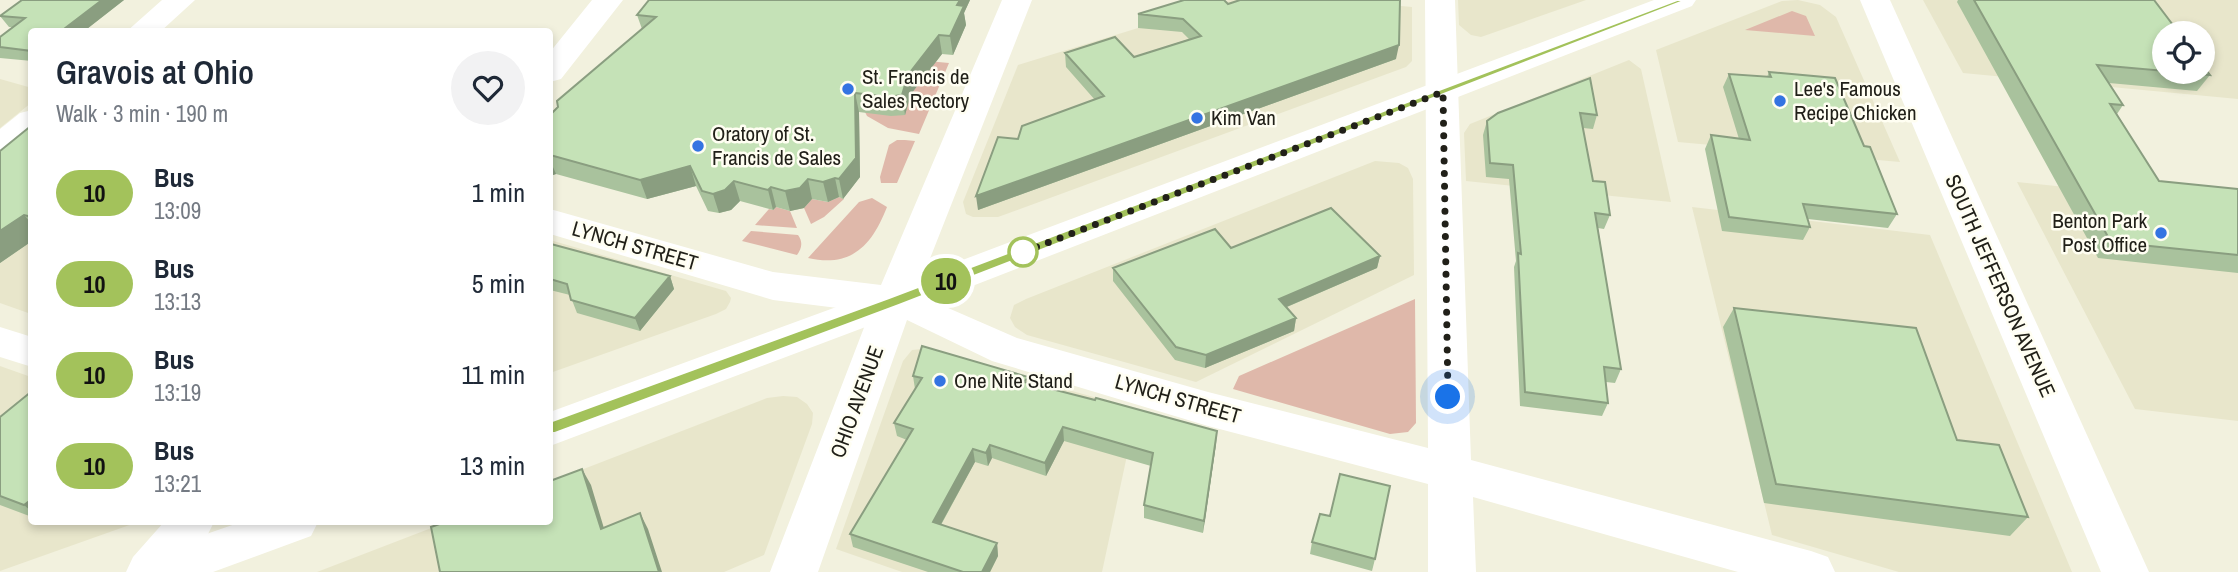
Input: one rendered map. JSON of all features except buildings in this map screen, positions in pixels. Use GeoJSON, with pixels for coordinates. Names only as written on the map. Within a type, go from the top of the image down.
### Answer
{"type":"FeatureCollection","features":[{"type":"Feature","properties":{"kind":"street"},"geometry":{"type":"LineString","coordinates":[[146,28],[180,0]]}},
{"type":"Feature","properties":{"kind":"street"},"geometry":{"type":"LineString","coordinates":[[553,68],[608,0]]}},
{"type":"Feature","properties":{"kind":"street","name":"OHIO AVENUE"},"geometry":{"type":"LineString","coordinates":[[794,572],[894,301],[1017,0]]}},
{"type":"Feature","properties":{"kind":"street"},"geometry":{"type":"LineString","coordinates":[[1440,0],[1452,572]]}},
{"type":"Feature","properties":{"kind":"street"},"geometry":{"type":"LineString","coordinates":[[553,428],[894,301],[1681,0]]}},
{"type":"Feature","properties":{"kind":"street","name":"SOUTH JEFFERSON AVENUE"},"geometry":{"type":"LineString","coordinates":[[1875,0],[2125,572]]}},
{"type":"Feature","properties":{"kind":"street"},"geometry":{"type":"LineString","coordinates":[[0,146],[28,124]]}},
{"type":"Feature","properties":{"kind":"street","name":"LYNCH STREET"},"geometry":{"type":"LineString","coordinates":[[553,222],[773,286],[894,301],[917,308],[961,331],[1006,349],[1208,409],[1450,472],[1811,572]]}},
{"type":"Feature","properties":{"kind":"street"},"geometry":{"type":"LineString","coordinates":[[0,342],[28,351]]}},
{"type":"Feature","properties":{"kind":"street"},"geometry":{"type":"LineString","coordinates":[[150,572],[189,525]]}},
{"type":"Feature","properties":{"kind":"street"},"geometry":{"type":"LineString","coordinates":[[158,572],[287,525]]}},
{"type":"Feature","properties":{"kind":"shaded area"},"geometry":{"type":"Polygon","coordinates":[[[1229,0],[1337,0],[1412,7],[1412,61],[1406,67],[998,217],[973,217],[966,214],[963,202],[1018,65],[1229,0]]]}},
{"type":"Feature","properties":{"kind":"shaded area"},"geometry":{"type":"Polygon","coordinates":[[[1458,0],[1586,0],[1481,37],[1471,35],[1459,25],[1458,0]]]}},
{"type":"Feature","properties":{"kind":"shaded area"},"geometry":{"type":"Polygon","coordinates":[[[1798,0],[1820,5],[1836,17],[1900,162],[1678,142],[1656,50],[1782,1],[1798,0]]]}},
{"type":"Feature","properties":{"kind":"shaded area"},"geometry":{"type":"Polygon","coordinates":[[[1923,0],[2238,0],[2238,99],[1963,73],[1923,0]]]}},
{"type":"Feature","properties":{"kind":"shaded area"},"geometry":{"type":"Polygon","coordinates":[[[1792,11],[1806,16],[1815,36],[1745,30],[1792,11]]]}},
{"type":"Feature","properties":{"kind":"shaded area"},"geometry":{"type":"Polygon","coordinates":[[[885,57],[949,63],[919,134],[888,128],[867,116],[865,112],[900,115],[885,57]]]}},
{"type":"Feature","properties":{"kind":"shaded area"},"geometry":{"type":"Polygon","coordinates":[[[1629,60],[1641,69],[1671,202],[1466,181],[1464,133],[1470,124],[1629,60]]]}},
{"type":"Feature","properties":{"kind":"shaded area"},"geometry":{"type":"Polygon","coordinates":[[[0,79],[28,87],[28,105],[0,128],[0,79]]]}},
{"type":"Feature","properties":{"kind":"shaded area"},"geometry":{"type":"Polygon","coordinates":[[[897,140],[915,141],[897,183],[881,183],[880,177],[889,145],[897,140]]]}},
{"type":"Feature","properties":{"kind":"shaded area"},"geometry":{"type":"Polygon","coordinates":[[[28,146],[28,313],[0,303],[0,169],[28,146]]]}},
{"type":"Feature","properties":{"kind":"shaded area"},"geometry":{"type":"Polygon","coordinates":[[[1375,161],[1399,163],[1408,168],[1413,179],[1414,275],[1196,382],[1027,335],[1015,327],[1010,318],[1014,305],[1026,299],[1375,161]]]}},
{"type":"Feature","properties":{"kind":"shaded area"},"geometry":{"type":"Polygon","coordinates":[[[2017,182],[2238,205],[2238,421],[2135,409],[2017,182]]]}},
{"type":"Feature","properties":{"kind":"shaded area"},"geometry":{"type":"Polygon","coordinates":[[[839,197],[844,199],[824,217],[811,224],[804,208],[812,199],[828,202],[839,197]]]}},
{"type":"Feature","properties":{"kind":"shaded area"},"geometry":{"type":"Polygon","coordinates":[[[872,198],[887,207],[867,242],[848,256],[837,260],[808,258],[859,202],[872,198]]]}},
{"type":"Feature","properties":{"kind":"shaded area"},"geometry":{"type":"Polygon","coordinates":[[[776,207],[790,211],[797,228],[755,225],[769,209],[776,207]]]}},
{"type":"Feature","properties":{"kind":"shaded area"},"geometry":{"type":"Polygon","coordinates":[[[1692,207],[1930,235],[2072,572],[1899,572],[1772,535],[1692,207]]]}},
{"type":"Feature","properties":{"kind":"shaded area"},"geometry":{"type":"Polygon","coordinates":[[[751,231],[798,235],[800,250],[797,255],[742,241],[751,231]]]}},
{"type":"Feature","properties":{"kind":"shaded area"},"geometry":{"type":"Polygon","coordinates":[[[553,241],[726,291],[731,298],[730,302],[726,309],[553,372],[553,241]]]}},
{"type":"Feature","properties":{"kind":"shaded area"},"geometry":{"type":"Polygon","coordinates":[[[1415,299],[1416,423],[1408,432],[1390,434],[1233,389],[1239,376],[1415,299]]]}},
{"type":"Feature","properties":{"kind":"shaded area"},"geometry":{"type":"Polygon","coordinates":[[[921,349],[1137,409],[1102,572],[902,572],[836,549],[903,361],[912,350],[921,349]]]}},
{"type":"Feature","properties":{"kind":"shaded area"},"geometry":{"type":"Polygon","coordinates":[[[0,366],[28,376],[28,525],[130,525],[0,571],[0,366]]]}},
{"type":"Feature","properties":{"kind":"shaded area"},"geometry":{"type":"Polygon","coordinates":[[[797,397],[807,404],[813,413],[812,424],[764,555],[724,572],[317,572],[439,525],[553,525],[553,481],[767,398],[797,397]]]}},
{"type":"Feature","properties":{"kind":"bus line","name":"10"},"geometry":{"type":"LineString","coordinates":[[553,427],[894,301],[1681,0]]}},
{"type":"Feature","properties":{"kind":"place","name":"St. Francis de Sales Rectory"},"geometry":{"type":"Point","coordinates":[848,89]}},
{"type":"Feature","properties":{"kind":"place","name":"Lee's Famous Recipe Chicken"},"geometry":{"type":"Point","coordinates":[1780,101]}},
{"type":"Feature","properties":{"kind":"place","name":"Kim Van"},"geometry":{"type":"Point","coordinates":[1197,118]}},
{"type":"Feature","properties":{"kind":"place","name":"Oratory of St. Francis de Sales"},"geometry":{"type":"Point","coordinates":[698,146]}},
{"type":"Feature","properties":{"kind":"place","name":"Benton Park Post Office"},"geometry":{"type":"Point","coordinates":[2161,233]}},
{"type":"Feature","properties":{"kind":"place","name":"One Nite Stand"},"geometry":{"type":"Point","coordinates":[940,381]}},
{"type":"Feature","properties":{"kind":"route"},"geometry":{"type":"LineString","coordinates":[[1023,252],[1018,254],[1443,92],[1448,397]]}}]}
